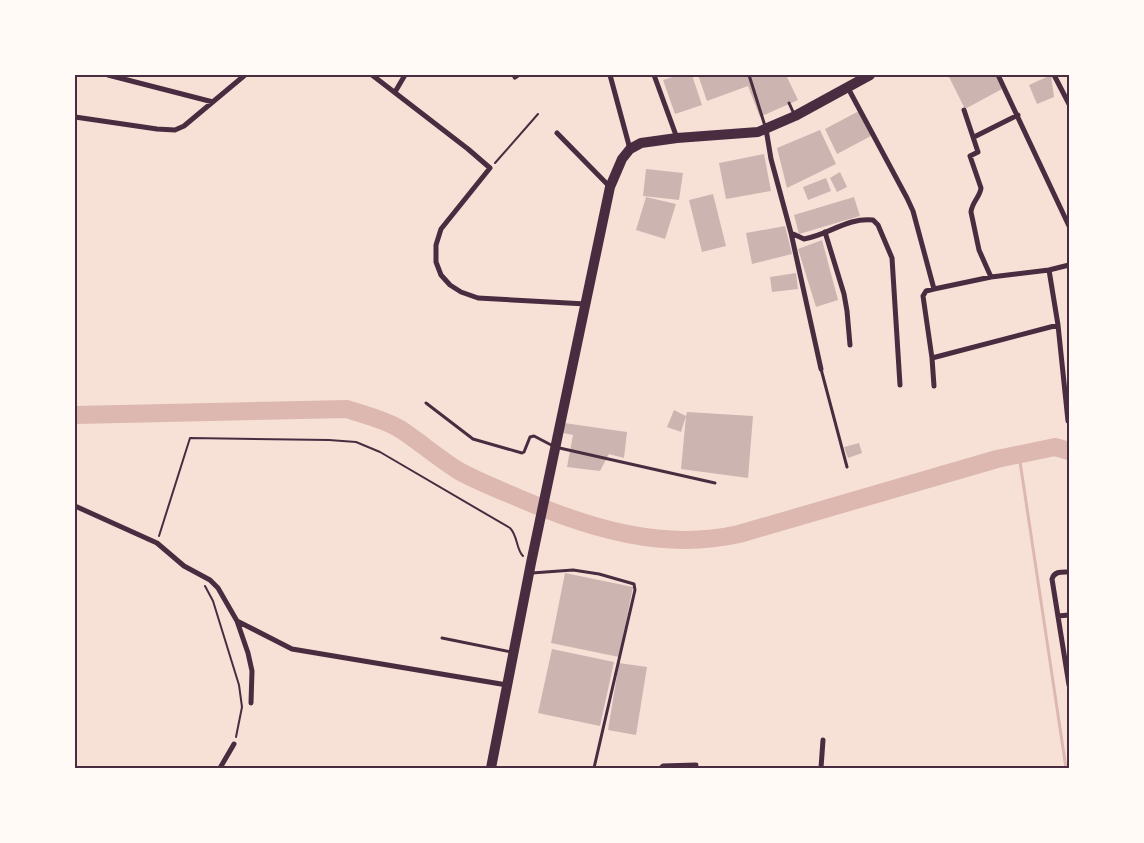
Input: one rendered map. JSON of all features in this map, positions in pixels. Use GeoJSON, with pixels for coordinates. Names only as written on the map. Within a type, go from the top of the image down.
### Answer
{"type":"FeatureCollection","features":[{"type":"Feature","properties":{"kind":"main road"},"geometry":{"type":"LineString","coordinates":[[491,768],[552,460],[610,187],[618,167],[630,149],[647,142],[749,133],[766,129],[795,116],[870,75]]}},
{"type":"Feature","properties":{"kind":"street"},"geometry":{"type":"LineString","coordinates":[[108,75],[213,102]]}},
{"type":"Feature","properties":{"kind":"street"},"geometry":{"type":"LineString","coordinates":[[75,117],[175,130],[184,126],[245,75]]}},
{"type":"Feature","properties":{"kind":"street"},"geometry":{"type":"LineString","coordinates":[[372,75],[490,168],[441,229],[436,245],[436,262],[441,275],[450,286],[478,298],[586,304]]}},
{"type":"Feature","properties":{"kind":"street"},"geometry":{"type":"LineString","coordinates":[[395,92],[405,75]]}},
{"type":"Feature","properties":{"kind":"street"},"geometry":{"type":"LineString","coordinates":[[610,75],[630,149]]}},
{"type":"Feature","properties":{"kind":"street"},"geometry":{"type":"LineString","coordinates":[[654,75],[677,138]]}},
{"type":"Feature","properties":{"kind":"street"},"geometry":{"type":"LineString","coordinates":[[998,75],[1069,226]]}},
{"type":"Feature","properties":{"kind":"street"},"geometry":{"type":"LineString","coordinates":[[1054,75],[1069,104]]}},
{"type":"Feature","properties":{"kind":"street"},"geometry":{"type":"LineString","coordinates":[[848,88],[913,211],[934,289]]}},
{"type":"Feature","properties":{"kind":"street"},"geometry":{"type":"LineString","coordinates":[[964,110],[978,152],[970,156],[981,188],[981,193],[972,206],[971,212],[979,250],[991,277]]}},
{"type":"Feature","properties":{"kind":"street"},"geometry":{"type":"LineString","coordinates":[[974,138],[1018,115]]}},
{"type":"Feature","properties":{"kind":"street"},"geometry":{"type":"LineString","coordinates":[[766,129],[771,159],[791,233],[821,369]]}},
{"type":"Feature","properties":{"kind":"street"},"geometry":{"type":"LineString","coordinates":[[557,133],[610,187]]}},
{"type":"Feature","properties":{"kind":"street"},"geometry":{"type":"LineString","coordinates":[[791,233],[804,239],[856,220],[873,220],[878,226],[892,258],[900,385]]}},
{"type":"Feature","properties":{"kind":"street"},"geometry":{"type":"LineString","coordinates":[[825,232],[844,294],[850,345]]}},
{"type":"Feature","properties":{"kind":"street"},"geometry":{"type":"LineString","coordinates":[[934,386],[923,296],[926,291],[991,277],[1049,270],[1069,265]]}},
{"type":"Feature","properties":{"kind":"street"},"geometry":{"type":"LineString","coordinates":[[1049,270],[1058,325],[1068,421]]}},
{"type":"Feature","properties":{"kind":"street"},"geometry":{"type":"LineString","coordinates":[[932,358],[1058,325]]}},
{"type":"Feature","properties":{"kind":"street"},"geometry":{"type":"LineString","coordinates":[[75,506],[157,543],[184,566],[198,572],[218,588],[237,621],[248,653],[252,671],[251,703]]}},
{"type":"Feature","properties":{"kind":"street"},"geometry":{"type":"LineString","coordinates":[[1069,572],[1056,573],[1052,579],[1068,663],[1069,685]]}},
{"type":"Feature","properties":{"kind":"street"},"geometry":{"type":"LineString","coordinates":[[1058,616],[1069,615]]}},
{"type":"Feature","properties":{"kind":"street"},"geometry":{"type":"LineString","coordinates":[[237,621],[292,649],[508,685]]}},
{"type":"Feature","properties":{"kind":"street"},"geometry":{"type":"LineString","coordinates":[[821,768],[823,740]]}},
{"type":"Feature","properties":{"kind":"street"},"geometry":{"type":"LineString","coordinates":[[220,768],[234,744]]}},
{"type":"Feature","properties":{"kind":"street"},"geometry":{"type":"LineString","coordinates":[[661,768],[663,766],[696,765]]}},
{"type":"Feature","properties":{"kind":"lane"},"geometry":{"type":"LineString","coordinates":[[749,75],[766,129]]}},
{"type":"Feature","properties":{"kind":"lane"},"geometry":{"type":"LineString","coordinates":[[789,103],[795,116]]}},
{"type":"Feature","properties":{"kind":"lane"},"geometry":{"type":"LineString","coordinates":[[821,369],[847,467]]}},
{"type":"Feature","properties":{"kind":"lane"},"geometry":{"type":"LineString","coordinates":[[426,403],[476,440],[522,453],[530,437],[534,436],[555,447],[714,483]]}},
{"type":"Feature","properties":{"kind":"lane"},"geometry":{"type":"LineString","coordinates":[[529,574],[573,570],[599,574],[634,584],[635,590],[594,768]]}},
{"type":"Feature","properties":{"kind":"lane"},"geometry":{"type":"LineString","coordinates":[[442,638],[514,652]]}},
{"type":"Feature","properties":{"kind":"path"},"geometry":{"type":"LineString","coordinates":[[490,168],[538,114]]}},
{"type":"Feature","properties":{"kind":"path"},"geometry":{"type":"LineString","coordinates":[[157,543],[190,438],[329,440],[356,442],[380,452],[510,528],[515,534],[520,553],[531,562]]}},
{"type":"Feature","properties":{"kind":"path"},"geometry":{"type":"LineString","coordinates":[[198,572],[212,601],[239,685],[242,707],[234,744]]}},
{"type":"Feature","properties":{"kind":"building"},"geometry":{"type":"Polygon","coordinates":[[[679,75],[692,75],[702,105],[675,114],[663,80],[679,75]]]}},
{"type":"Feature","properties":{"kind":"building"},"geometry":{"type":"Polygon","coordinates":[[[698,75],[786,75],[798,100],[760,117],[748,86],[707,101],[698,75]]]}},
{"type":"Feature","properties":{"kind":"building"},"geometry":{"type":"Polygon","coordinates":[[[948,75],[995,75],[1002,89],[965,109],[948,75]]]}},
{"type":"Feature","properties":{"kind":"building"},"geometry":{"type":"Polygon","coordinates":[[[1051,75],[1054,97],[1037,104],[1029,85],[1051,75]]]}},
{"type":"Feature","properties":{"kind":"building"},"geometry":{"type":"Polygon","coordinates":[[[859,111],[871,136],[837,154],[825,129],[859,111]]]}},
{"type":"Feature","properties":{"kind":"building"},"geometry":{"type":"Polygon","coordinates":[[[820,130],[836,164],[787,188],[777,148],[820,130]]]}},
{"type":"Feature","properties":{"kind":"building"},"geometry":{"type":"Polygon","coordinates":[[[764,154],[771,191],[726,199],[719,163],[764,154]]]}},
{"type":"Feature","properties":{"kind":"building"},"geometry":{"type":"Polygon","coordinates":[[[646,169],[683,173],[679,200],[643,196],[646,169]]]}},
{"type":"Feature","properties":{"kind":"building"},"geometry":{"type":"Polygon","coordinates":[[[840,172],[847,187],[837,192],[830,178],[840,172]]]}},
{"type":"Feature","properties":{"kind":"building"},"geometry":{"type":"Polygon","coordinates":[[[826,178],[831,191],[808,200],[803,187],[826,178]]]}},
{"type":"Feature","properties":{"kind":"building"},"geometry":{"type":"Polygon","coordinates":[[[713,194],[726,246],[702,252],[689,200],[713,194]]]}},
{"type":"Feature","properties":{"kind":"building"},"geometry":{"type":"Polygon","coordinates":[[[646,197],[676,204],[665,239],[636,230],[646,197]]]}},
{"type":"Feature","properties":{"kind":"building"},"geometry":{"type":"Polygon","coordinates":[[[854,197],[860,216],[799,234],[794,215],[854,197]]]}},
{"type":"Feature","properties":{"kind":"building"},"geometry":{"type":"Polygon","coordinates":[[[785,226],[792,254],[752,264],[746,233],[785,226]]]}},
{"type":"Feature","properties":{"kind":"building"},"geometry":{"type":"Polygon","coordinates":[[[822,240],[838,300],[816,307],[798,249],[822,240]]]}},
{"type":"Feature","properties":{"kind":"building"},"geometry":{"type":"Polygon","coordinates":[[[796,273],[798,289],[772,292],[770,277],[796,273]]]}},
{"type":"Feature","properties":{"kind":"building"},"geometry":{"type":"Polygon","coordinates":[[[674,410],[686,416],[681,432],[667,427],[674,410]]]}},
{"type":"Feature","properties":{"kind":"building"},"geometry":{"type":"Polygon","coordinates":[[[687,412],[753,416],[748,478],[681,469],[687,412]]]}},
{"type":"Feature","properties":{"kind":"building"},"geometry":{"type":"Polygon","coordinates":[[[564,423],[627,432],[624,458],[609,454],[600,471],[567,467],[573,435],[563,433],[564,423]]]}},
{"type":"Feature","properties":{"kind":"building"},"geometry":{"type":"Polygon","coordinates":[[[859,443],[862,453],[848,458],[844,447],[859,443]]]}},
{"type":"Feature","properties":{"kind":"building"},"geometry":{"type":"Polygon","coordinates":[[[565,573],[633,587],[619,657],[551,643],[565,573]]]}},
{"type":"Feature","properties":{"kind":"building"},"geometry":{"type":"Polygon","coordinates":[[[552,649],[614,662],[600,726],[538,713],[552,649]]]}},
{"type":"Feature","properties":{"kind":"building"},"geometry":{"type":"Polygon","coordinates":[[[619,663],[647,667],[636,735],[608,730],[619,663]]]}},
{"type":"Feature","properties":{"kind":"waterway"},"geometry":{"type":"LineString","coordinates":[[75,415],[347,409],[394,426],[459,471],[547,510],[574,520],[628,534],[683,540],[711,539],[739,534],[997,459],[1055,447],[1069,451]]}},
{"type":"Feature","properties":{"kind":"waterway"},"geometry":{"type":"LineString","coordinates":[[1019,455],[1066,768]]}}]}
